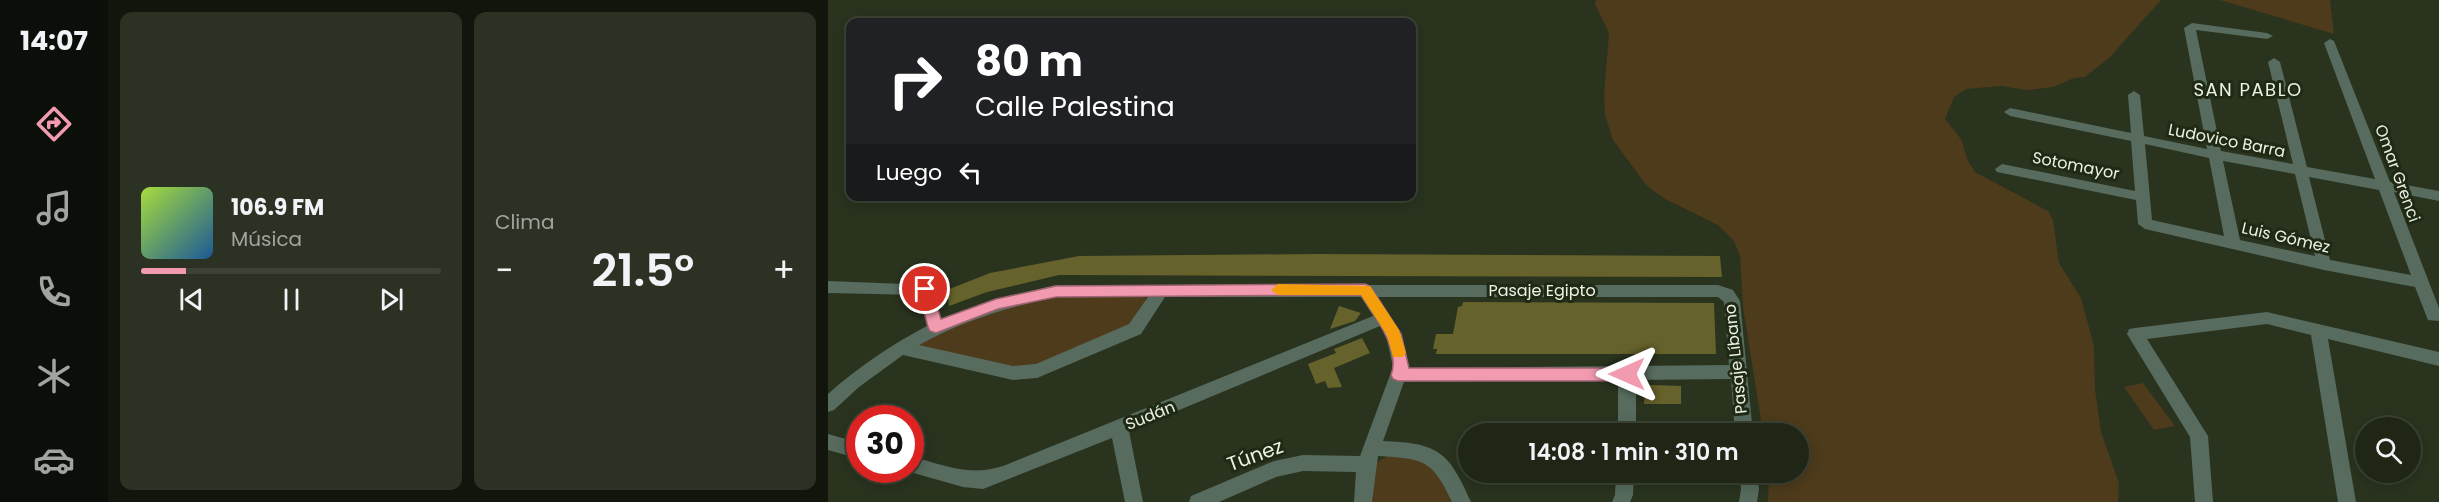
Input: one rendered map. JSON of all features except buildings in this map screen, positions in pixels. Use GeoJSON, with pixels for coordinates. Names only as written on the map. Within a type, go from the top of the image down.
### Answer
{"type":"FeatureCollection","features":[{"type":"Feature","properties":{"kind":"street"},"geometry":{"type":"LineString","coordinates":[[2233,243],[2190,28],[2192,26],[2267,36]]}},
{"type":"Feature","properties":{"kind":"street","name":"Omar Grenci"},"geometry":{"type":"LineString","coordinates":[[2330,43],[2419,282],[2434,316]]}},
{"type":"Feature","properties":{"kind":"street"},"geometry":{"type":"LineString","coordinates":[[2274,62],[2324,264]]}},
{"type":"Feature","properties":{"kind":"street"},"geometry":{"type":"LineString","coordinates":[[2134,95],[2143,197]]}},
{"type":"Feature","properties":{"kind":"street","name":"Ludovico Barra"},"geometry":{"type":"LineString","coordinates":[[2010,112],[2217,155],[2439,196]]}},
{"type":"Feature","properties":{"kind":"street","name":"Sotomayor"},"geometry":{"type":"LineString","coordinates":[[2002,169],[2143,197]]}},
{"type":"Feature","properties":{"kind":"street","name":"Luis Gómez"},"geometry":{"type":"LineString","coordinates":[[2143,197],[2145,224],[2324,264],[2419,282]]}},
{"type":"Feature","properties":{"kind":"street"},"geometry":{"type":"LineString","coordinates":[[828,287],[925,289],[936,327]]}},
{"type":"Feature","properties":{"kind":"street"},"geometry":{"type":"LineString","coordinates":[[902,348],[1013,373],[1037,371],[1135,329],[1161,290]]}},
{"type":"Feature","properties":{"kind":"street"},"geometry":{"type":"LineString","coordinates":[[1363,502],[1369,456],[1401,367],[1394,334],[1365,290]]}},
{"type":"Feature","properties":{"kind":"street","name":"Pasaje Egipto"},"geometry":{"type":"LineString","coordinates":[[828,405],[848,385],[936,327],[996,304],[1056,291],[1718,291]]}},
{"type":"Feature","properties":{"kind":"street","name":"Pasaje Líbano"},"geometry":{"type":"LineString","coordinates":[[1718,291],[1727,294],[1732,301],[1742,423]]}},
{"type":"Feature","properties":{"kind":"street","name":"Sudán"},"geometry":{"type":"LineString","coordinates":[[924,468],[983,481],[1005,474],[1384,318]]}},
{"type":"Feature","properties":{"kind":"street"},"geometry":{"type":"LineString","coordinates":[[2204,502],[2199,436],[2135,334],[2267,318],[2439,359]]}},
{"type":"Feature","properties":{"kind":"street"},"geometry":{"type":"LineString","coordinates":[[2318,330],[2347,502]]}},
{"type":"Feature","properties":{"kind":"street"},"geometry":{"type":"LineString","coordinates":[[1398,375],[1737,372]]}},
{"type":"Feature","properties":{"kind":"street"},"geometry":{"type":"LineString","coordinates":[[1627,374],[1627,423]]}},
{"type":"Feature","properties":{"kind":"street"},"geometry":{"type":"LineString","coordinates":[[1119,428],[1134,502]]}},
{"type":"Feature","properties":{"kind":"street"},"geometry":{"type":"LineString","coordinates":[[828,442],[846,447]]}},
{"type":"Feature","properties":{"kind":"street","name":"Túnez"},"geometry":{"type":"LineString","coordinates":[[1198,502],[1274,469],[1303,463],[1412,452],[1434,458],[1455,485],[1462,502]]}},
{"type":"Feature","properties":{"kind":"street"},"geometry":{"type":"LineString","coordinates":[[1621,502],[1625,483]]}},
{"type":"Feature","properties":{"kind":"street"},"geometry":{"type":"LineString","coordinates":[[1748,502],[1749,483]]}},
{"type":"Feature","properties":{"kind":"shaded area"},"geometry":{"type":"Polygon","coordinates":[[[1596,0],[2161,0],[2110,57],[2085,77],[2074,78],[2053,87],[2027,90],[2001,86],[1966,89],[1954,97],[1945,119],[1961,139],[1968,161],[1975,172],[2048,211],[2053,220],[2059,263],[2081,298],[2094,346],[2095,389],[2101,432],[2119,483],[2118,502],[1768,502],[1769,483],[1809,483],[1809,423],[1761,423],[1743,307],[1740,256],[1734,241],[1718,225],[1665,199],[1647,186],[1613,140],[1605,115],[1604,95],[1609,33],[1595,4],[1596,0]]]}},
{"type":"Feature","properties":{"kind":"shaded area"},"geometry":{"type":"Polygon","coordinates":[[[2220,0],[2330,0],[2334,34],[2220,0]]]}},
{"type":"Feature","properties":{"kind":"shaded area"},"geometry":{"type":"Polygon","coordinates":[[[1146,296],[1145,304],[1132,327],[1045,364],[1006,367],[920,347],[917,344],[968,321],[1021,304],[1068,297],[1146,296]]]}},
{"type":"Feature","properties":{"kind":"shaded area"},"geometry":{"type":"Polygon","coordinates":[[[2143,383],[2175,426],[2154,430],[2124,387],[2143,383]]]}},
{"type":"Feature","properties":{"kind":"shaded area"},"geometry":{"type":"Polygon","coordinates":[[[1391,454],[1423,458],[1438,473],[1452,502],[1372,502],[1374,464],[1391,454]]]}},
{"type":"Feature","properties":{"kind":"slow traffic"},"geometry":{"type":"LineString","coordinates":[[1278,290],[1365,290],[1394,334],[1398,353]]}},
{"type":"Feature","properties":{"kind":"district","name":"SAN PABLO"},"geometry":{"type":"Point","coordinates":[2248,90]}},
{"type":"Feature","properties":{"kind":"route"},"geometry":{"type":"LineString","coordinates":[[925,289],[936,327],[996,304],[1056,291],[1365,290],[1394,334],[1401,367],[1398,375],[1627,374]]}}]}
